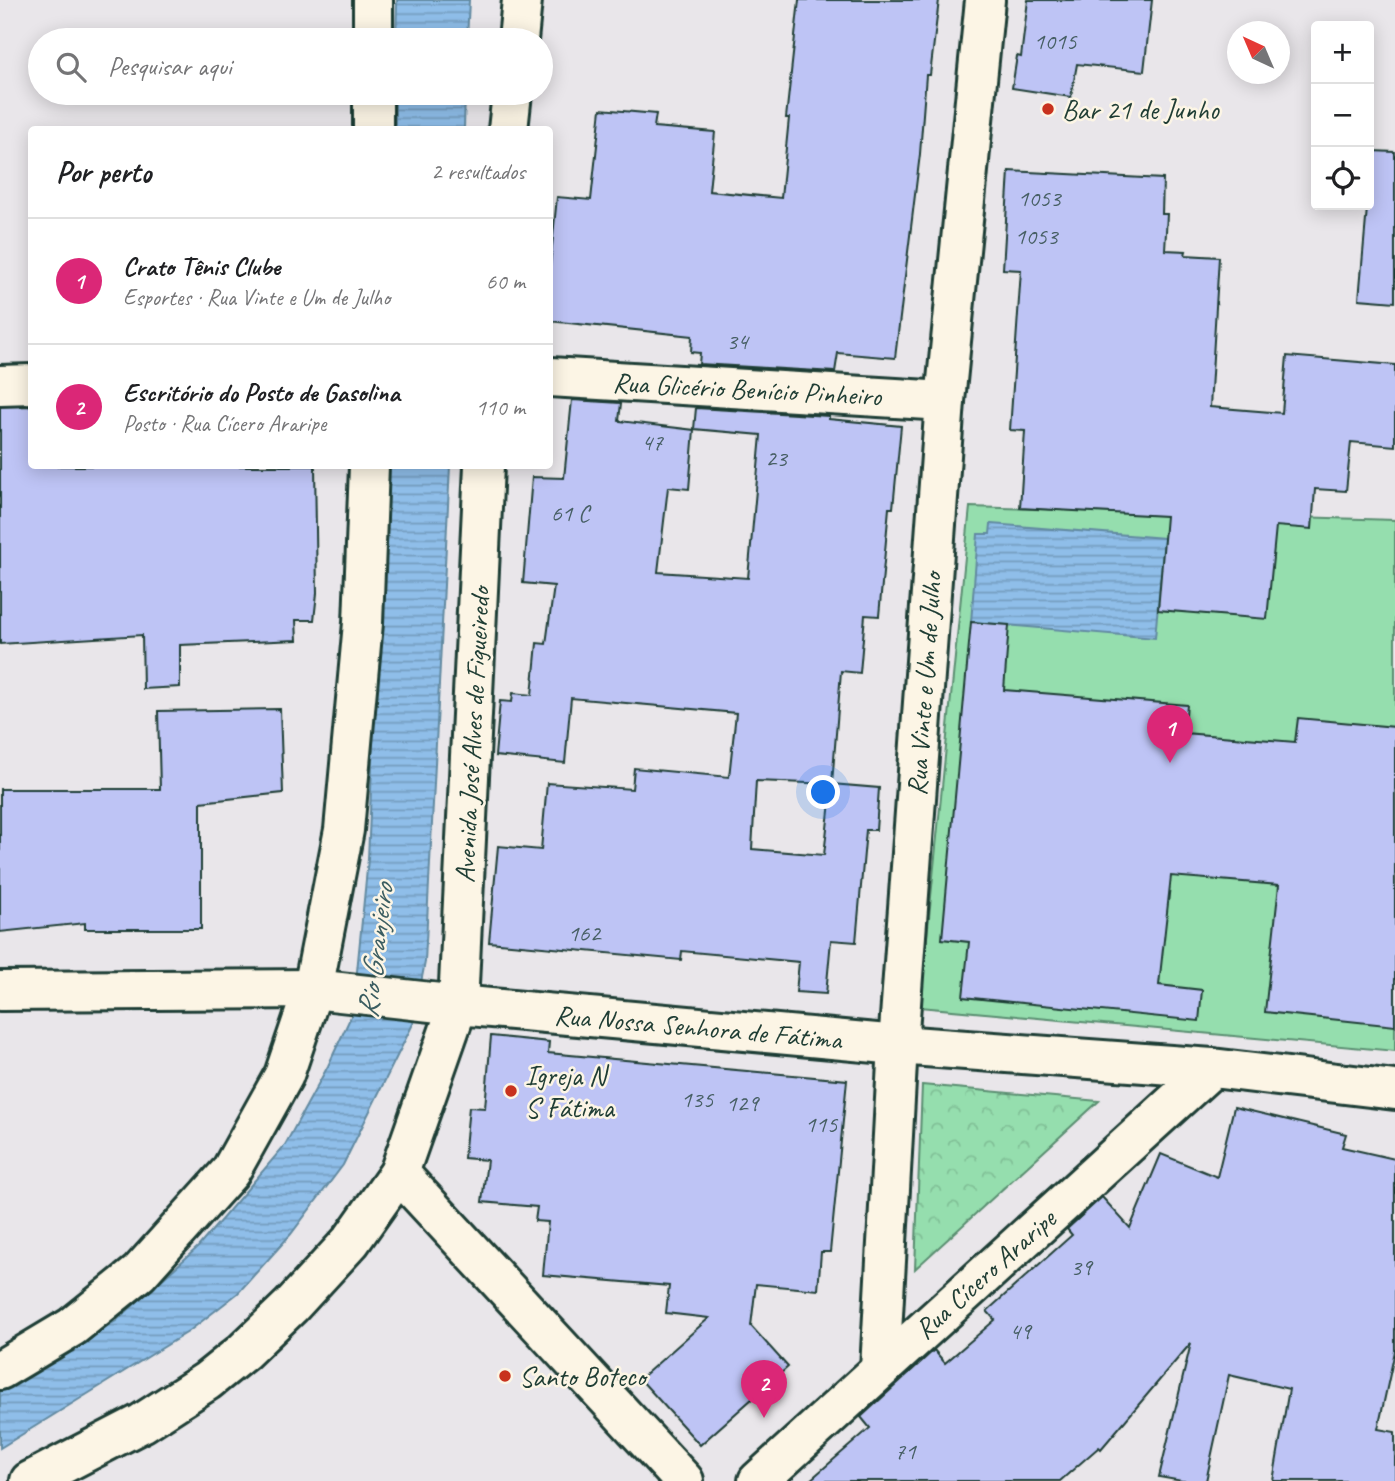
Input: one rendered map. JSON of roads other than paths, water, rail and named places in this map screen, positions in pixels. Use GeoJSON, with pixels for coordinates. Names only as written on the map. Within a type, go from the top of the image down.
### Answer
{"type":"FeatureCollection","features":[{"type":"Feature","properties":{"kind":"street"},"geometry":{"type":"LineString","coordinates":[[373,0],[373,28]]}},
{"type":"Feature","properties":{"kind":"street"},"geometry":{"type":"LineString","coordinates":[[519,28],[522,0]]}},
{"type":"Feature","properties":{"kind":"street","name":"Rua Vinte e Um de Julho"},"geometry":{"type":"LineString","coordinates":[[880,1369],[898,1045],[945,401],[985,0]]}},
{"type":"Feature","properties":{"kind":"street"},"geometry":{"type":"LineString","coordinates":[[373,105],[373,126]]}},
{"type":"Feature","properties":{"kind":"street"},"geometry":{"type":"LineString","coordinates":[[508,126],[511,105]]}},
{"type":"Feature","properties":{"kind":"street","name":"Rua Glicério Benício Pinheiro"},"geometry":{"type":"LineString","coordinates":[[553,377],[945,401]]}},
{"type":"Feature","properties":{"kind":"street"},"geometry":{"type":"LineString","coordinates":[[0,385],[28,384]]}},
{"type":"Feature","properties":{"kind":"street"},"geometry":{"type":"LineString","coordinates":[[0,1370],[72,1327],[139,1273],[187,1223],[230,1172],[284,1075],[326,990],[363,623],[369,469]]}},
{"type":"Feature","properties":{"kind":"street","name":"Avenida José Alves de Figueiredo"},"geometry":{"type":"LineString","coordinates":[[30,1481],[142,1423],[207,1381],[243,1352],[291,1306],[351,1241],[400,1173],[446,1004],[484,469]]}},
{"type":"Feature","properties":{"kind":"street","name":"Rua Nossa Senhora de Fátima"},"geometry":{"type":"LineString","coordinates":[[0,991],[326,990],[446,1004],[898,1045],[1212,1068],[1395,1090]]}},
{"type":"Feature","properties":{"kind":"street","name":"Rua Cícero Araripe"},"geometry":{"type":"LineString","coordinates":[[758,1481],[1212,1068]]}},
{"type":"Feature","properties":{"kind":"street"},"geometry":{"type":"LineString","coordinates":[[400,1173],[684,1481]]}},
{"type":"Feature","properties":{"kind":"water"},"geometry":{"type":"Polygon","coordinates":[[[397,0],[469,0],[468,28],[396,28],[397,0]]]}},
{"type":"Feature","properties":{"kind":"water"},"geometry":{"type":"Polygon","coordinates":[[[395,105],[465,105],[464,126],[395,126],[395,105]]]}},
{"type":"Feature","properties":{"kind":"water","name":"Rio Granjeiro"},"geometry":{"type":"Polygon","coordinates":[[[385,469],[450,469],[425,962],[413,1024],[343,1165],[291,1234],[238,1293],[188,1332],[0,1448],[0,1386],[116,1321],[198,1247],[285,1145],[328,1066],[353,1012],[368,859],[385,469]]]}},
{"type":"Feature","properties":{"kind":"water"},"geometry":{"type":"Polygon","coordinates":[[[991,524],[1164,538],[1155,638],[971,622],[978,534],[990,534],[991,524]]]}},
{"type":"Feature","properties":{"kind":"place","name":"Bar 21 de Junho"},"geometry":{"type":"Point","coordinates":[1048,109]}},
{"type":"Feature","properties":{"kind":"place","name":"Crato Tênis Clube"},"geometry":{"type":"Point","coordinates":[1170,763]}},
{"type":"Feature","properties":{"kind":"place","name":"Igreja N S Fátima"},"geometry":{"type":"Point","coordinates":[511,1091]}},
{"type":"Feature","properties":{"kind":"place","name":"Santo Boteco"},"geometry":{"type":"Point","coordinates":[505,1376]}},
{"type":"Feature","properties":{"kind":"place","name":"Escritório do Posto de Gasolina"},"geometry":{"type":"Point","coordinates":[764,1418]}}]}
